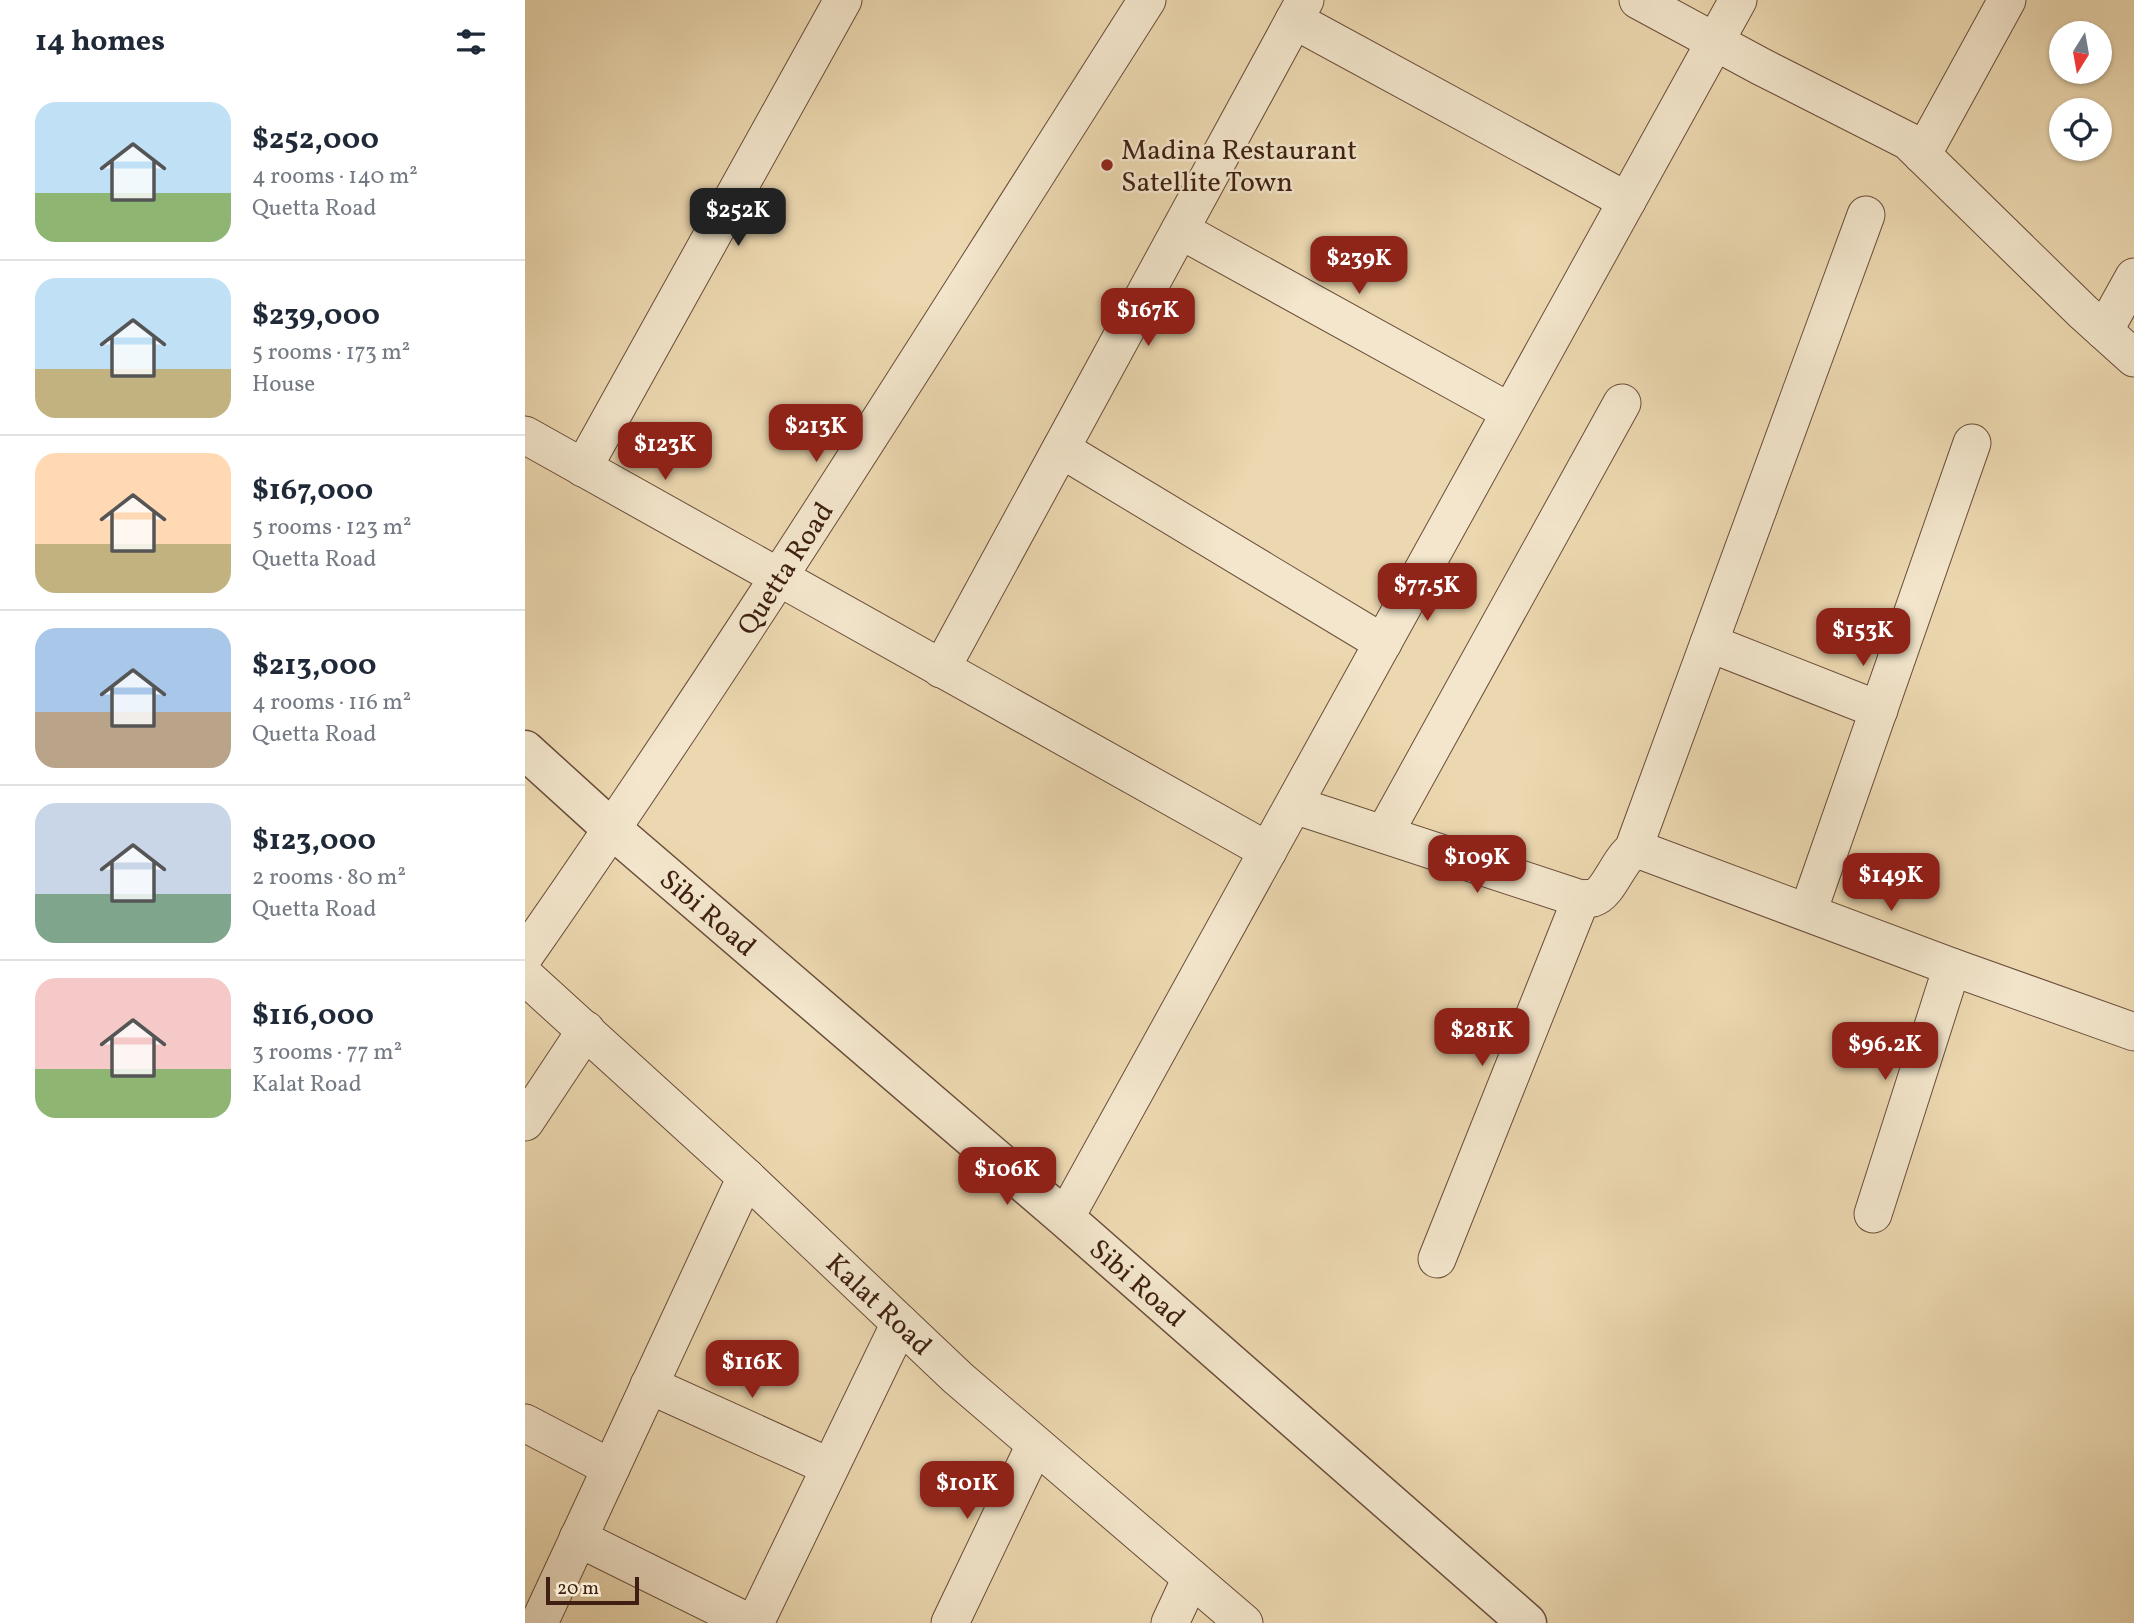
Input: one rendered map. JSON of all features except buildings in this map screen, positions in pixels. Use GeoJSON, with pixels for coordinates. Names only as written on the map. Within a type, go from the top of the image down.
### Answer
{"type":"FeatureCollection","features":[{"type":"Feature","properties":{"kind":"street"},"geometry":{"type":"LineString","coordinates":[[583,468],[843,0]]}},
{"type":"Feature","properties":{"kind":"street","name":"Quetta Road"},"geometry":{"type":"LineString","coordinates":[[525,956],[613,830],[777,578],[1147,0]]}},
{"type":"Feature","properties":{"kind":"street"},"geometry":{"type":"LineString","coordinates":[[1638,0],[1908,141],[2134,358]]}},
{"type":"Feature","properties":{"kind":"street"},"geometry":{"type":"LineString","coordinates":[[1065,1218],[1738,0]]}},
{"type":"Feature","properties":{"kind":"street"},"geometry":{"type":"LineString","coordinates":[[1922,155],[2007,0]]}},
{"type":"Feature","properties":{"kind":"street"},"geometry":{"type":"LineString","coordinates":[[941,669],[1300,10],[1627,201]]}},
{"type":"Feature","properties":{"kind":"street"},"geometry":{"type":"LineString","coordinates":[[1294,805],[1581,899],[1593,898],[1602,892],[1625,856],[1633,850],[1866,215]]}},
{"type":"Feature","properties":{"kind":"street"},"geometry":{"type":"LineString","coordinates":[[1179,230],[1510,412]]}},
{"type":"Feature","properties":{"kind":"street"},"geometry":{"type":"LineString","coordinates":[[2104,331],[2134,276]]}},
{"type":"Feature","properties":{"kind":"street"},"geometry":{"type":"LineString","coordinates":[[1384,834],[1622,403]]}},
{"type":"Feature","properties":{"kind":"street"},"geometry":{"type":"LineString","coordinates":[[525,435],[1268,851]]}},
{"type":"Feature","properties":{"kind":"street"},"geometry":{"type":"LineString","coordinates":[[1808,912],[1972,443]]}},
{"type":"Feature","properties":{"kind":"street"},"geometry":{"type":"LineString","coordinates":[[1061,449],[1383,643]]}},
{"type":"Feature","properties":{"kind":"street"},"geometry":{"type":"LineString","coordinates":[[1709,643],[1879,710]]}},
{"type":"Feature","properties":{"kind":"street","name":"Sibi Road"},"geometry":{"type":"LineString","coordinates":[[525,750],[613,830],[1065,1218],[1527,1623]]}},
{"type":"Feature","properties":{"kind":"street"},"geometry":{"type":"LineString","coordinates":[[1633,850],[1645,852],[2134,1032]]}},
{"type":"Feature","properties":{"kind":"street"},"geometry":{"type":"LineString","coordinates":[[1437,1259],[1581,899]]}},
{"type":"Feature","properties":{"kind":"street"},"geometry":{"type":"LineString","coordinates":[[1873,1214],[1952,967]]}},
{"type":"Feature","properties":{"kind":"street","name":"Kalat Road"},"geometry":{"type":"LineString","coordinates":[[525,976],[745,1177],[958,1378],[1244,1623]]}},
{"type":"Feature","properties":{"kind":"street"},"geometry":{"type":"LineString","coordinates":[[525,1122],[586,1030]]}},
{"type":"Feature","properties":{"kind":"street"},"geometry":{"type":"LineString","coordinates":[[539,1623],[745,1177]]}},
{"type":"Feature","properties":{"kind":"street"},"geometry":{"type":"LineString","coordinates":[[578,1538],[752,1623],[900,1323]]}},
{"type":"Feature","properties":{"kind":"street"},"geometry":{"type":"LineString","coordinates":[[649,1385],[830,1467]]}},
{"type":"Feature","properties":{"kind":"street"},"geometry":{"type":"LineString","coordinates":[[525,1423],[611,1468]]}},
{"type":"Feature","properties":{"kind":"street"},"geometry":{"type":"LineString","coordinates":[[950,1623],[1035,1445]]}},
{"type":"Feature","properties":{"kind":"street"},"geometry":{"type":"LineString","coordinates":[[1170,1623],[1191,1577]]}},
{"type":"Feature","properties":{"kind":"place","name":"Madina Restaurant Satellite Town"},"geometry":{"type":"Point","coordinates":[1107,165]}}]}
